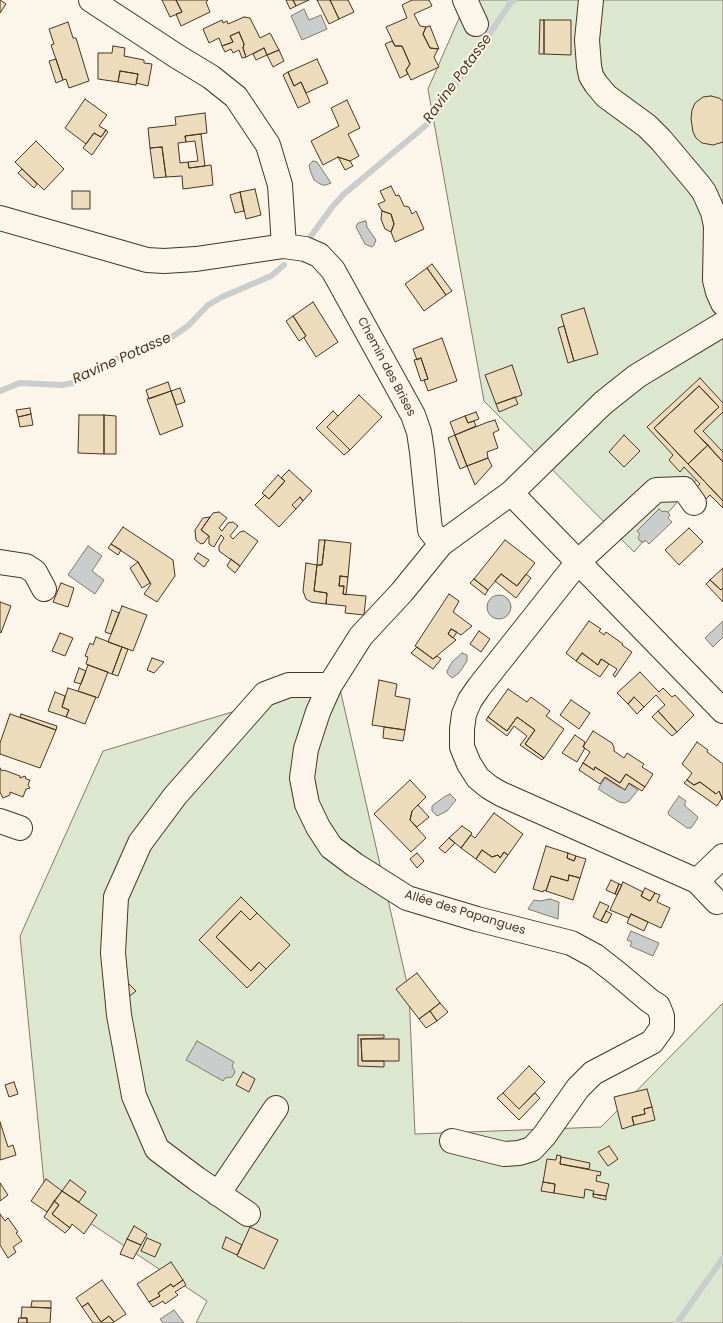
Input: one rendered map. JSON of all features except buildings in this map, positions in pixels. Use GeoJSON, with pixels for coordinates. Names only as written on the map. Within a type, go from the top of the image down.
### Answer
{"type":"FeatureCollection","features":[{"type":"Feature","properties":{"kind":"street"},"geometry":{"type":"LineString","coordinates":[[91,0],[178,58],[211,77],[236,97],[268,145],[280,185],[284,246]]}},
{"type":"Feature","properties":{"kind":"street"},"geometry":{"type":"LineString","coordinates":[[465,0],[476,24]]}},
{"type":"Feature","properties":{"kind":"street"},"geometry":{"type":"LineString","coordinates":[[590,0],[587,40],[591,76],[606,96],[647,126],[661,140],[704,192],[713,212],[716,226],[715,280],[723,303]]}},
{"type":"Feature","properties":{"kind":"street","name":"Chemin des Brises"},"geometry":{"type":"LineString","coordinates":[[0,218],[147,260],[196,259],[284,246],[305,249],[319,255],[333,270],[413,415],[419,432],[422,452],[430,530],[442,544]]}},
{"type":"Feature","properties":{"kind":"street"},"geometry":{"type":"LineString","coordinates":[[442,544],[511,493],[603,404],[637,376],[723,324]]}},
{"type":"Feature","properties":{"kind":"street"},"geometry":{"type":"LineString","coordinates":[[694,503],[684,490],[656,490],[578,562],[470,700],[464,714],[462,747],[469,764],[478,778],[489,787],[697,881],[717,902]]}},
{"type":"Feature","properties":{"kind":"street"},"geometry":{"type":"LineString","coordinates":[[511,493],[723,711]]}},
{"type":"Feature","properties":{"kind":"street","name":"Allée des Papangues"},"geometry":{"type":"LineString","coordinates":[[442,544],[402,592],[361,636],[330,685],[318,712],[306,749],[302,778],[307,804],[318,827],[331,847],[406,898],[477,919],[571,942],[595,956],[658,1006],[662,1016],[662,1028],[652,1042],[593,1073],[578,1088],[544,1136],[532,1149],[519,1153],[504,1154],[452,1140]]}},
{"type":"Feature","properties":{"kind":"street"},"geometry":{"type":"LineString","coordinates":[[0,562],[26,566],[35,572],[44,589]]}},
{"type":"Feature","properties":{"kind":"street"},"geometry":{"type":"LineString","coordinates":[[248,1214],[157,1149],[134,1096],[119,1015],[113,953],[116,897],[140,843],[175,796],[265,694],[289,685],[330,685]]}},
{"type":"Feature","properties":{"kind":"street"},"geometry":{"type":"LineString","coordinates":[[697,881],[723,856]]}},
{"type":"Feature","properties":{"kind":"street"},"geometry":{"type":"LineString","coordinates":[[218,1194],[276,1108]]}},
{"type":"Feature","properties":{"kind":"green space"},"geometry":{"type":"Polygon","coordinates":[[[467,0],[723,0],[723,449],[634,552],[484,401],[428,89],[467,0]]]}},
{"type":"Feature","properties":{"kind":"green space"},"geometry":{"type":"Polygon","coordinates":[[[338,680],[409,992],[415,1134],[601,1127],[723,1003],[723,1323],[196,1323],[207,1301],[45,1193],[20,936],[103,751],[338,680]]]}},
{"type":"Feature","properties":{"kind":"shaded area"},"geometry":{"type":"Polygon","coordinates":[[[304,9],[309,20],[321,15],[327,29],[302,40],[291,16],[304,9]]]}},
{"type":"Feature","properties":{"kind":"shaded area"},"geometry":{"type":"Polygon","coordinates":[[[313,161],[317,162],[331,183],[322,185],[314,180],[309,165],[313,161]]]}},
{"type":"Feature","properties":{"kind":"shaded area"},"geometry":{"type":"Polygon","coordinates":[[[366,221],[367,227],[376,240],[372,247],[365,244],[356,227],[358,223],[366,221]]]}},
{"type":"Feature","properties":{"kind":"shaded area"},"geometry":{"type":"Polygon","coordinates":[[[659,509],[663,512],[668,512],[670,515],[668,518],[672,522],[649,544],[645,540],[644,542],[640,541],[638,538],[640,534],[637,531],[659,509]]]}},
{"type":"Feature","properties":{"kind":"shaded area"},"geometry":{"type":"Polygon","coordinates":[[[88,546],[102,556],[92,571],[104,580],[95,594],[68,575],[88,546]]]}},
{"type":"Feature","properties":{"kind":"shaded area"},"geometry":{"type":"Polygon","coordinates":[[[499,595],[507,599],[511,607],[507,615],[499,619],[491,615],[487,607],[491,599],[499,595]]]}},
{"type":"Feature","properties":{"kind":"shaded area"},"geometry":{"type":"Polygon","coordinates":[[[723,621],[723,637],[713,647],[705,638],[723,621]]]}},
{"type":"Feature","properties":{"kind":"shaded area"},"geometry":{"type":"Polygon","coordinates":[[[462,653],[467,655],[467,661],[459,673],[452,678],[447,671],[452,662],[462,653]]]}},
{"type":"Feature","properties":{"kind":"shaded area"},"geometry":{"type":"Polygon","coordinates":[[[605,778],[619,787],[625,781],[638,790],[629,801],[625,803],[619,802],[598,789],[605,778]]]}},
{"type":"Feature","properties":{"kind":"shaded area"},"geometry":{"type":"Polygon","coordinates":[[[450,794],[456,800],[447,811],[437,816],[432,811],[432,806],[450,794]]]}},
{"type":"Feature","properties":{"kind":"shaded area"},"geometry":{"type":"Polygon","coordinates":[[[679,796],[686,801],[685,806],[698,818],[691,828],[687,828],[669,815],[668,812],[679,796]]]}},
{"type":"Feature","properties":{"kind":"shaded area"},"geometry":{"type":"Polygon","coordinates":[[[550,899],[559,902],[558,919],[528,909],[534,900],[550,899]]]}},
{"type":"Feature","properties":{"kind":"shaded area"},"geometry":{"type":"Polygon","coordinates":[[[631,931],[659,943],[653,956],[630,946],[632,942],[627,940],[631,931]]]}},
{"type":"Feature","properties":{"kind":"shaded area"},"geometry":{"type":"Polygon","coordinates":[[[197,1041],[234,1062],[232,1066],[235,1072],[232,1077],[225,1078],[223,1081],[186,1060],[197,1041]]]}},
{"type":"Feature","properties":{"kind":"shaded area"},"geometry":{"type":"Polygon","coordinates":[[[174,1310],[184,1323],[163,1323],[160,1319],[174,1310]]]}},
{"type":"Feature","properties":{"kind":"waterway","name":"Ravine Potasse"},"geometry":{"type":"LineString","coordinates":[[311,236],[344,194],[431,121],[514,0]]}},
{"type":"Feature","properties":{"kind":"waterway","name":"Ravine Potasse"},"geometry":{"type":"LineString","coordinates":[[0,391],[20,383],[62,385],[73,383],[113,360],[160,343],[175,335],[189,325],[208,305],[271,276],[284,265]]}},
{"type":"Feature","properties":{"kind":"waterway"},"geometry":{"type":"LineString","coordinates":[[677,1323],[723,1258]]}}]}
